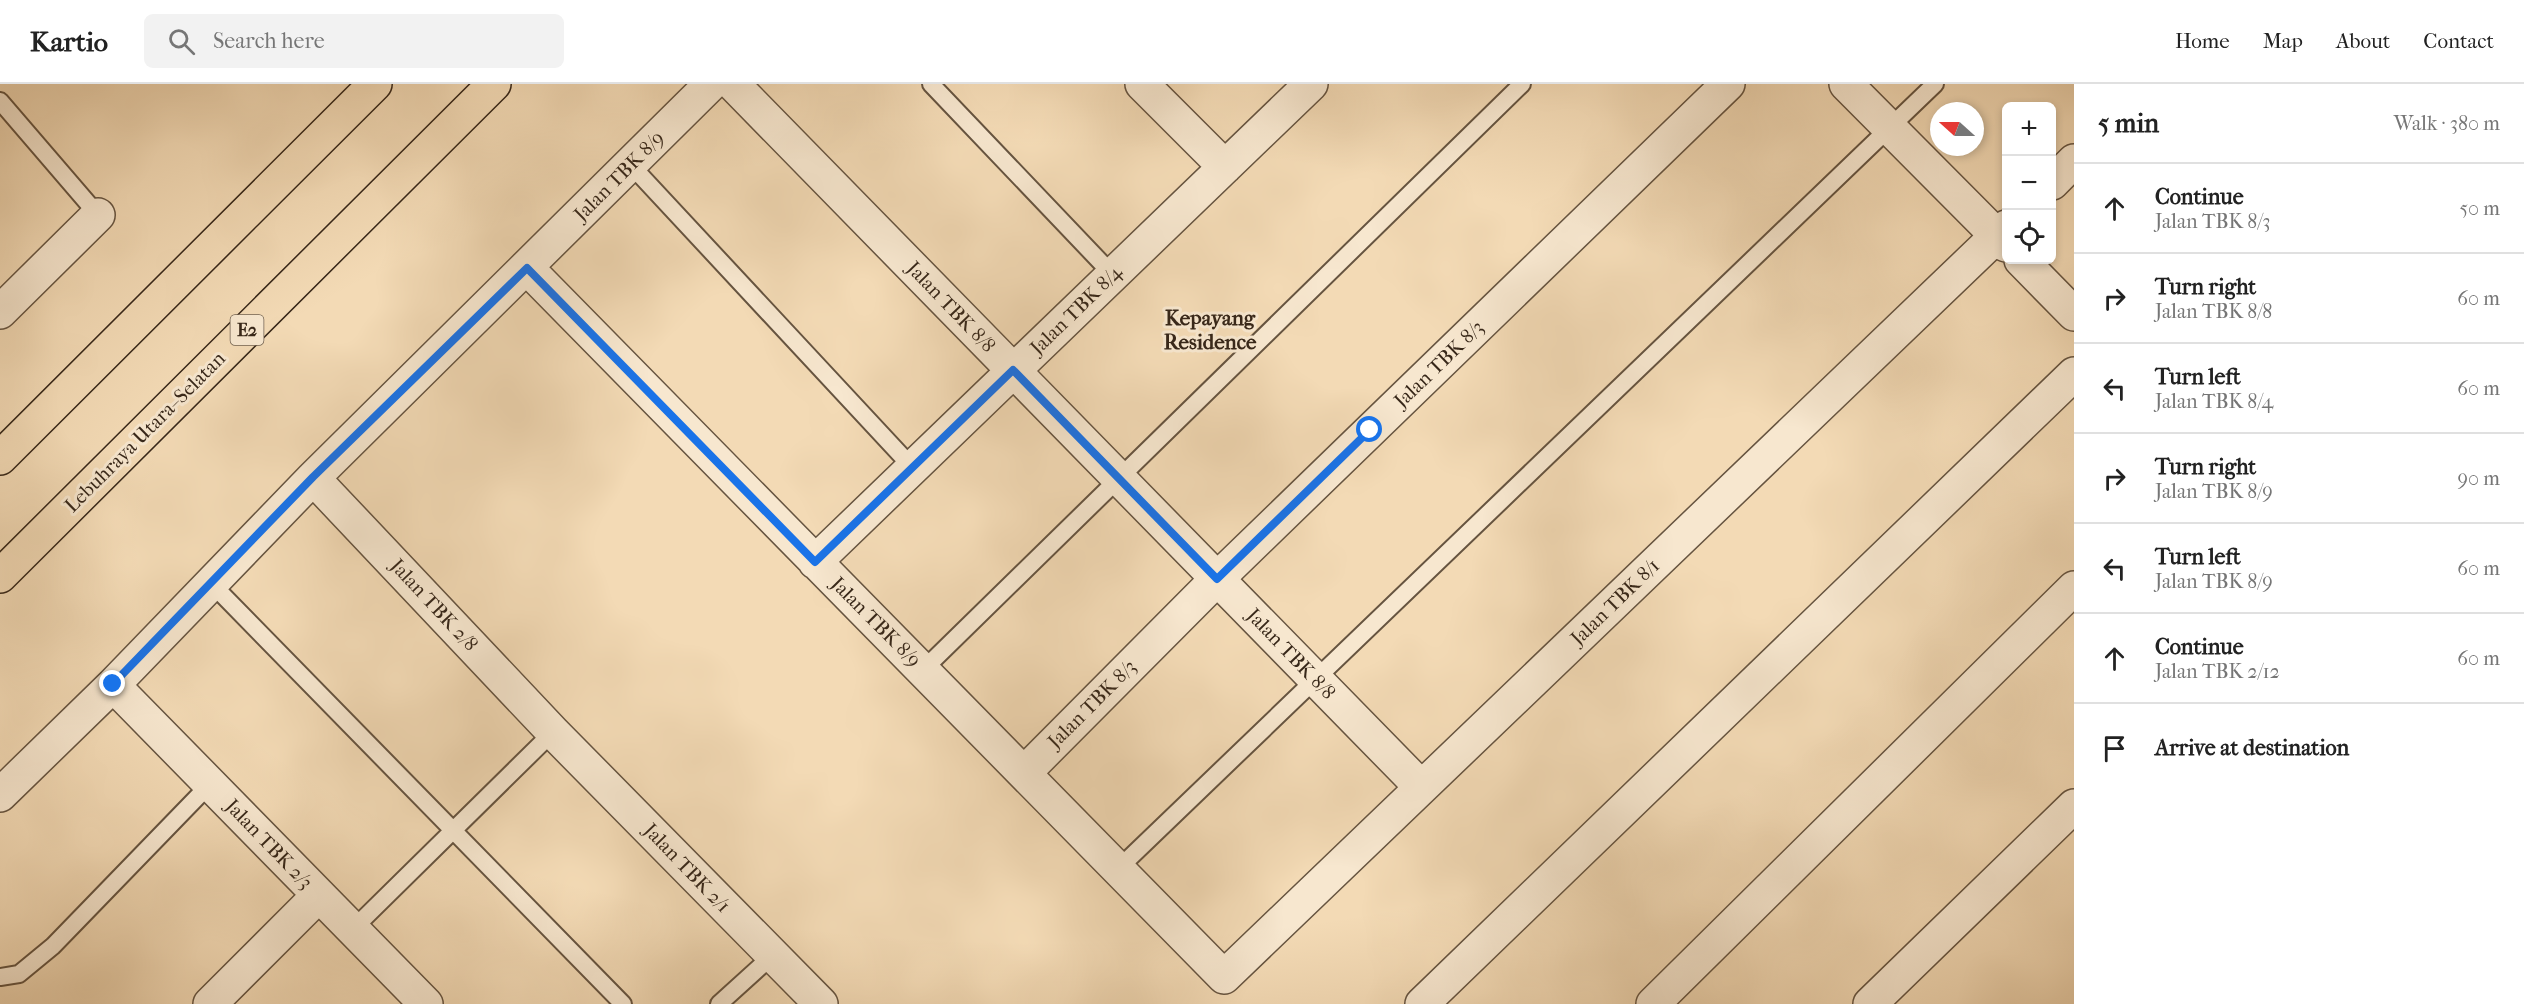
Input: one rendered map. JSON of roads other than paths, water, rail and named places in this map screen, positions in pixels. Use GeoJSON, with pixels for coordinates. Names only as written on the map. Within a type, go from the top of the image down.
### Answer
{"type":"FeatureCollection","features":[{"type":"Feature","properties":{"kind":"highway"},"geometry":{"type":"LineString","coordinates":[[0,458],[375,84]]}},
{"type":"Feature","properties":{"kind":"highway","name":"Lebuhraya Utara–Selatan"},"geometry":{"type":"LineString","coordinates":[[0,576],[494,84]]}},
{"type":"Feature","properties":{"kind":"street","name":"Jalan TBK 8/9"},"geometry":{"type":"LineString","coordinates":[[0,795],[113,684],[313,477],[711,84]]}},
{"type":"Feature","properties":{"kind":"street","name":"Jalan TBK 8/8"},"geometry":{"type":"LineString","coordinates":[[733,84],[1421,787]]}},
{"type":"Feature","properties":{"kind":"street"},"geometry":{"type":"LineString","coordinates":[[1142,84],[1224,167]]}},
{"type":"Feature","properties":{"kind":"street","name":"Jalan TBK 8/4"},"geometry":{"type":"LineString","coordinates":[[815,562],[1311,84]]}},
{"type":"Feature","properties":{"kind":"street","name":"Jalan TBK 8/3"},"geometry":{"type":"LineString","coordinates":[[1024,773],[1217,579],[1728,84]]}},
{"type":"Feature","properties":{"kind":"street"},"geometry":{"type":"LineString","coordinates":[[1846,84],[1889,128],[2002,234]]}},
{"type":"Feature","properties":{"kind":"street"},"geometry":{"type":"LineString","coordinates":[[2056,179],[2074,162]]}},
{"type":"Feature","properties":{"kind":"street"},"geometry":{"type":"LineString","coordinates":[[0,312],[98,215]]}},
{"type":"Feature","properties":{"kind":"street","name":"Jalan TBK 8/1"},"geometry":{"type":"LineString","coordinates":[[1224,977],[1421,787],[2002,238]]}},
{"type":"Feature","properties":{"kind":"street"},"geometry":{"type":"LineString","coordinates":[[2025,264],[2074,314]]}},
{"type":"Feature","properties":{"kind":"street","name":"Jalan TBK 8/9"},"geometry":{"type":"LineString","coordinates":[[527,268],[1224,977]]}},
{"type":"Feature","properties":{"kind":"street"},"geometry":{"type":"LineString","coordinates":[[1422,1004],[2074,374]]}},
{"type":"Feature","properties":{"kind":"street","name":"Jalan TBK 2/8"},"geometry":{"type":"LineString","coordinates":[[313,477],[553,732]]}},
{"type":"Feature","properties":{"kind":"street"},"geometry":{"type":"LineString","coordinates":[[1653,1004],[2074,588]]}},
{"type":"Feature","properties":{"kind":"street","name":"Jalan TBK 2/3"},"geometry":{"type":"LineString","coordinates":[[113,684],[353,929],[414,1000]]}},
{"type":"Feature","properties":{"kind":"street","name":"Jalan TBK 2/1"},"geometry":{"type":"LineString","coordinates":[[553,732],[821,1004]]}},
{"type":"Feature","properties":{"kind":"street"},"geometry":{"type":"LineString","coordinates":[[1870,1004],[2074,806]]}},
{"type":"Feature","properties":{"kind":"street"},"geometry":{"type":"LineString","coordinates":[[210,1004],[319,895]]}},
{"type":"Feature","properties":{"kind":"lane"},"geometry":{"type":"LineString","coordinates":[[931,84],[1113,275]]}},
{"type":"Feature","properties":{"kind":"lane"},"geometry":{"type":"LineString","coordinates":[[923,670],[1522,84]]}},
{"type":"Feature","properties":{"kind":"lane"},"geometry":{"type":"LineString","coordinates":[[1118,869],[1935,84]]}},
{"type":"Feature","properties":{"kind":"lane"},"geometry":{"type":"LineString","coordinates":[[0,101],[98,215]]}},
{"type":"Feature","properties":{"kind":"lane"},"geometry":{"type":"LineString","coordinates":[[630,164],[912,468]]}},
{"type":"Feature","properties":{"kind":"lane"},"geometry":{"type":"LineString","coordinates":[[211,583],[623,1004]]}},
{"type":"Feature","properties":{"kind":"lane"},"geometry":{"type":"LineString","coordinates":[[353,929],[553,732]]}},
{"type":"Feature","properties":{"kind":"lane"},"geometry":{"type":"LineString","coordinates":[[0,977],[19,974],[53,946],[210,784]]}},
{"type":"Feature","properties":{"kind":"lane"},"geometry":{"type":"LineString","coordinates":[[719,1004],[773,956]]}},
{"type":"Feature","properties":{"kind":"district","name":"Kepayang Residence"},"geometry":{"type":"Point","coordinates":[1210,330]}}]}
